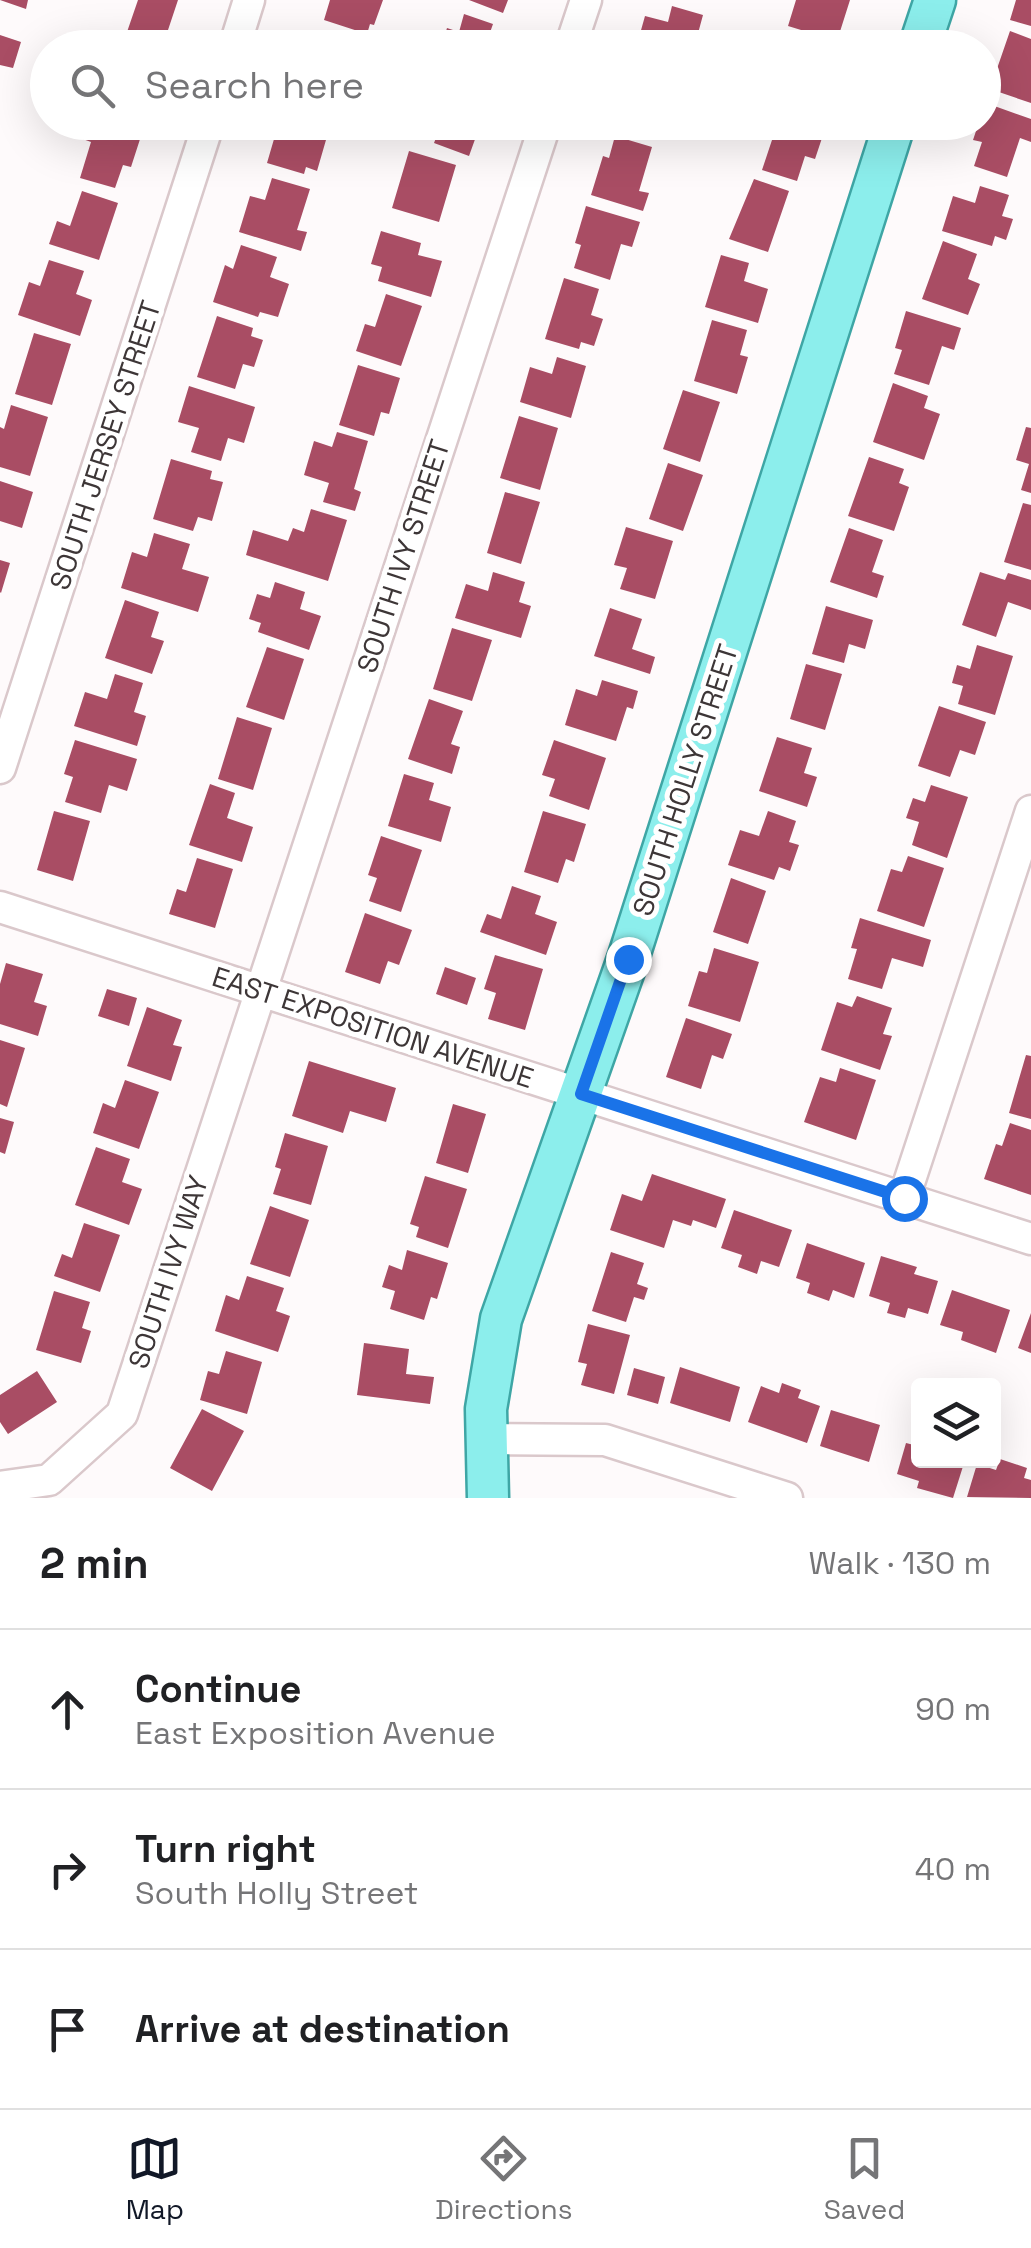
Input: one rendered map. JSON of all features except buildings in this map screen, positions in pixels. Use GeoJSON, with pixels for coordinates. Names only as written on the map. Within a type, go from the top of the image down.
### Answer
{"type":"FeatureCollection","features":[{"type":"Feature","properties":{"kind":"main road"},"geometry":{"type":"LineString","coordinates":[[926,30],[935,0]]}},
{"type":"Feature","properties":{"kind":"main road","name":"SOUTH HOLLY STREET"},"geometry":{"type":"LineString","coordinates":[[488,1498],[484,1439],[488,1381],[501,1318],[634,940],[890,140]]}},
{"type":"Feature","properties":{"kind":"street"},"geometry":{"type":"LineString","coordinates":[[240,30],[249,0]]}},
{"type":"Feature","properties":{"kind":"street"},"geometry":{"type":"LineString","coordinates":[[576,30],[586,0]]}},
{"type":"Feature","properties":{"kind":"street","name":"SOUTH JERSEY STREET"},"geometry":{"type":"LineString","coordinates":[[0,768],[204,140]]}},
{"type":"Feature","properties":{"kind":"street","name":"SOUTH IVY STREET"},"geometry":{"type":"LineString","coordinates":[[260,990],[540,140]]}},
{"type":"Feature","properties":{"kind":"street"},"geometry":{"type":"LineString","coordinates":[[904,1198],[1031,811]]}},
{"type":"Feature","properties":{"kind":"street","name":"EAST EXPOSITION AVENUE"},"geometry":{"type":"LineString","coordinates":[[0,907],[1031,1239]]}},
{"type":"Feature","properties":{"kind":"street","name":"SOUTH IVY WAY"},"geometry":{"type":"LineString","coordinates":[[0,1486],[49,1480],[122,1414],[260,990]]}},
{"type":"Feature","properties":{"kind":"street"},"geometry":{"type":"LineString","coordinates":[[484,1439],[605,1440],[786,1498]]}},
{"type":"Feature","properties":{"kind":"route"},"geometry":{"type":"LineString","coordinates":[[628,959],[581,1094],[904,1198]]}}]}
